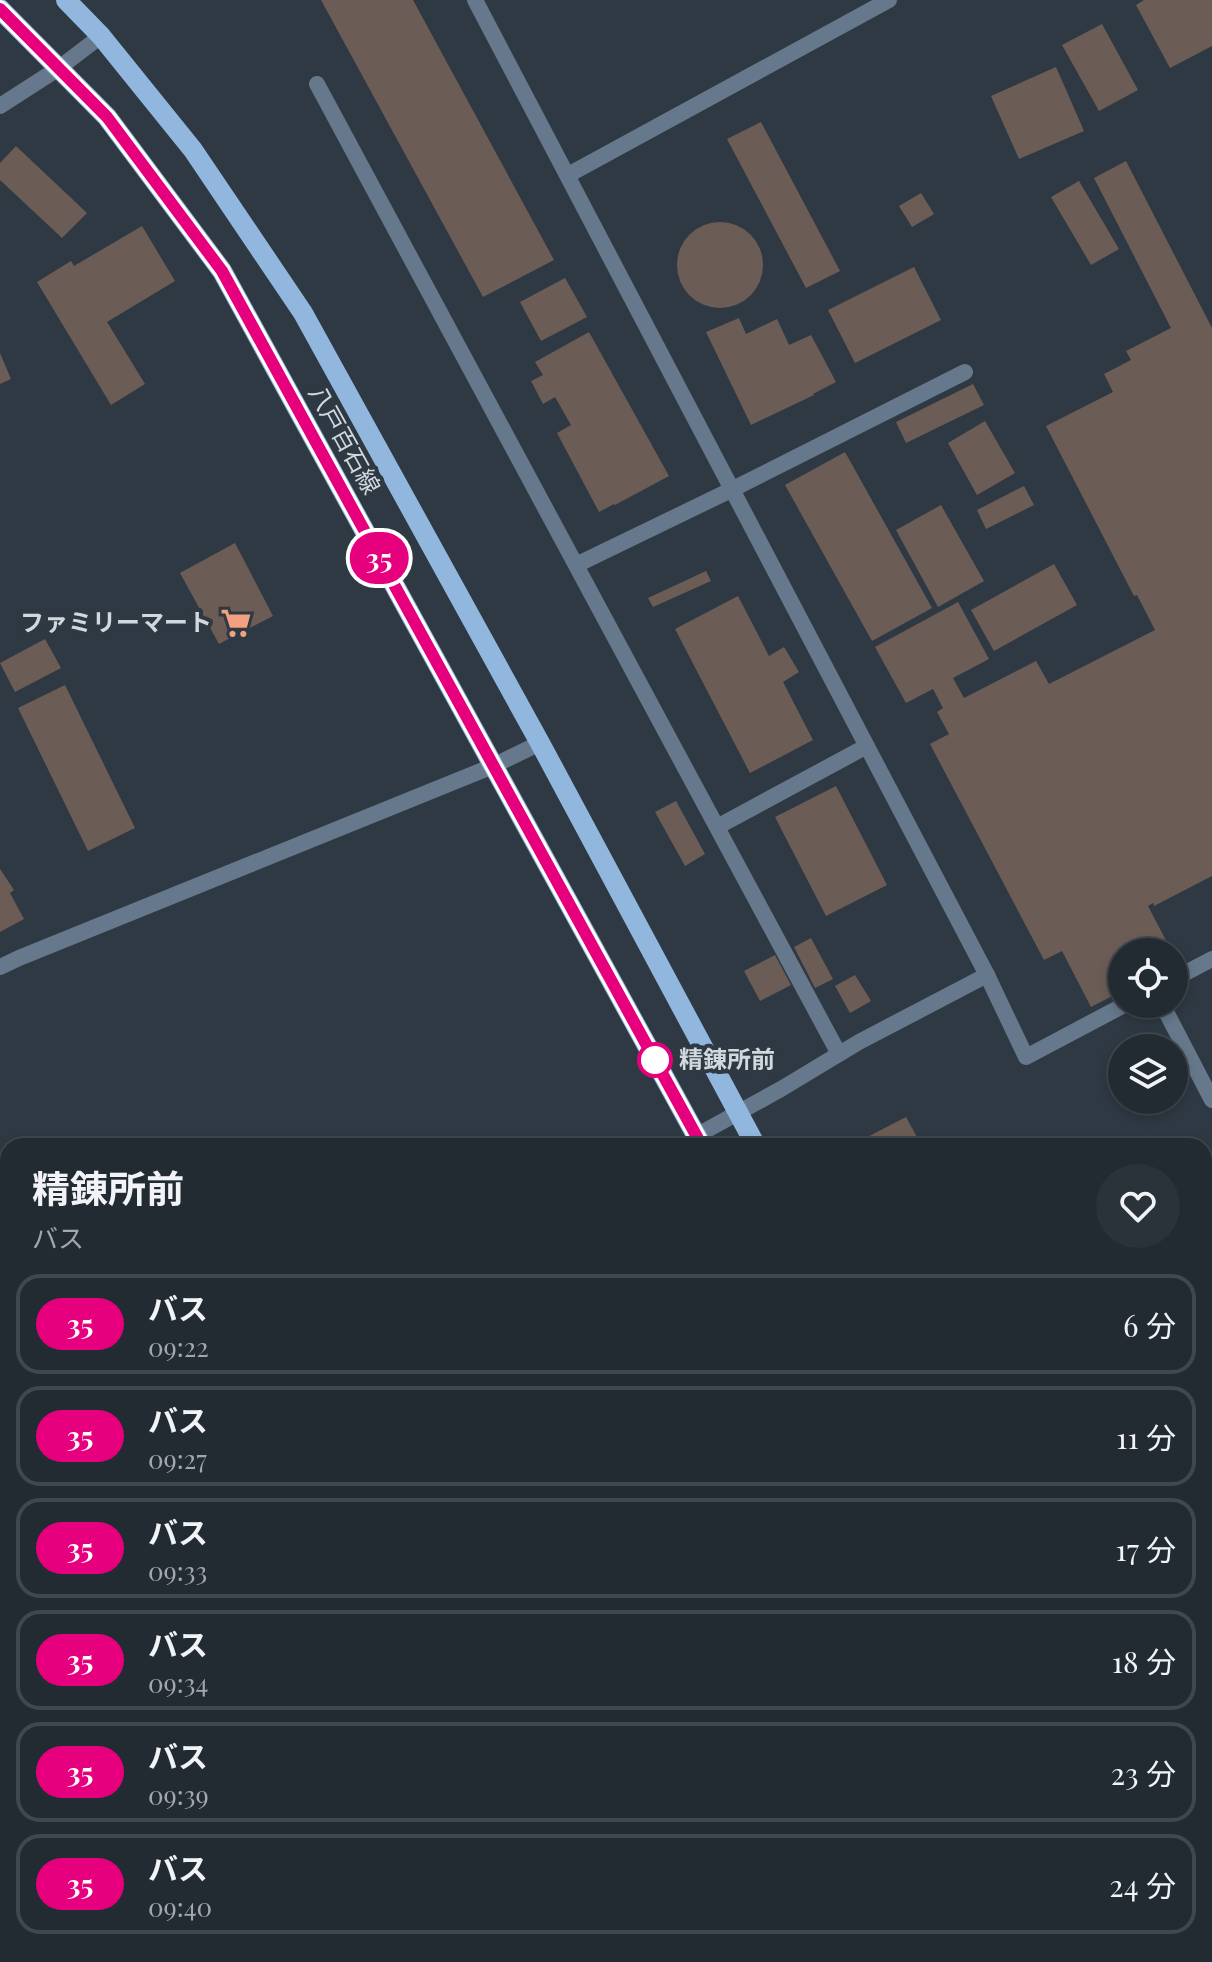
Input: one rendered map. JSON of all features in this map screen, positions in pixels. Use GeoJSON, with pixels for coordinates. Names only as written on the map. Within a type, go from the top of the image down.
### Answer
{"type":"FeatureCollection","features":[{"type":"Feature","properties":{"kind":"main road","name":"八戸百石線"},"geometry":{"type":"LineString","coordinates":[[66,0],[101,36],[193,150],[303,313],[540,743],[752,1138]]}},
{"type":"Feature","properties":{"kind":"main road","name":"八戸百石線"},"geometry":{"type":"LineString","coordinates":[[0,9],[107,117],[222,271],[697,1138]]}},
{"type":"Feature","properties":{"kind":"street"},"geometry":{"type":"LineString","coordinates":[[475,0],[987,975],[1026,1057],[1108,1014]]}},
{"type":"Feature","properties":{"kind":"street"},"geometry":{"type":"LineString","coordinates":[[568,175],[889,0]]}},
{"type":"Feature","properties":{"kind":"street"},"geometry":{"type":"LineString","coordinates":[[0,106],[101,36]]}},
{"type":"Feature","properties":{"kind":"street"},"geometry":{"type":"LineString","coordinates":[[317,84],[839,1054]]}},
{"type":"Feature","properties":{"kind":"street"},"geometry":{"type":"LineString","coordinates":[[576,565],[965,372]]}},
{"type":"Feature","properties":{"kind":"street"},"geometry":{"type":"LineString","coordinates":[[0,967],[493,766],[540,743]]}},
{"type":"Feature","properties":{"kind":"street"},"geometry":{"type":"LineString","coordinates":[[717,827],[867,746]]}},
{"type":"Feature","properties":{"kind":"street"},"geometry":{"type":"LineString","coordinates":[[1188,972],[1212,959]]}},
{"type":"Feature","properties":{"kind":"street"},"geometry":{"type":"LineString","coordinates":[[703,1138],[738,1113],[839,1054],[987,975]]}},
{"type":"Feature","properties":{"kind":"street"},"geometry":{"type":"LineString","coordinates":[[1169,1018],[1212,1100]]}},
{"type":"Feature","properties":{"kind":"building"},"geometry":{"type":"Polygon","coordinates":[[[321,0],[413,0],[554,260],[483,297],[321,0]]]}},
{"type":"Feature","properties":{"kind":"building"},"geometry":{"type":"Polygon","coordinates":[[[1144,0],[1212,0],[1212,46],[1170,68],[1136,5],[1144,0]]]}},
{"type":"Feature","properties":{"kind":"building"},"geometry":{"type":"Polygon","coordinates":[[[1102,24],[1138,90],[1099,111],[1062,45],[1102,24]]]}},
{"type":"Feature","properties":{"kind":"building"},"geometry":{"type":"Polygon","coordinates":[[[1056,67],[1084,131],[1019,159],[991,96],[1056,67]]]}},
{"type":"Feature","properties":{"kind":"building"},"geometry":{"type":"Polygon","coordinates":[[[761,122],[840,271],[806,288],[727,139],[761,122]]]}},
{"type":"Feature","properties":{"kind":"building"},"geometry":{"type":"Polygon","coordinates":[[[16,146],[87,213],[62,238],[0,180],[0,163],[16,146]]]}},
{"type":"Feature","properties":{"kind":"building"},"geometry":{"type":"Polygon","coordinates":[[[1126,161],[1212,328],[1212,876],[1154,906],[1153,903],[1148,906],[1165,938],[1108,938],[1108,998],[1091,1007],[1062,951],[1044,960],[930,744],[949,734],[937,712],[943,708],[933,689],[906,703],[875,647],[958,602],[989,659],[953,678],[964,698],[1036,661],[1049,684],[1155,630],[1137,595],[1134,596],[1046,426],[1113,392],[1104,374],[1131,360],[1126,351],[1171,328],[1094,178],[1126,161]]]}},
{"type":"Feature","properties":{"kind":"building"},"geometry":{"type":"Polygon","coordinates":[[[1079,181],[1119,249],[1091,265],[1051,197],[1079,181]]]}},
{"type":"Feature","properties":{"kind":"building"},"geometry":{"type":"Polygon","coordinates":[[[921,193],[934,214],[912,227],[899,206],[921,193]]]}},
{"type":"Feature","properties":{"kind":"building"},"geometry":{"type":"Polygon","coordinates":[[[720,222],[744,229],[756,241],[763,265],[756,289],[744,301],[720,308],[696,301],[684,289],[677,265],[684,241],[696,229],[720,222]]]}},
{"type":"Feature","properties":{"kind":"building"},"geometry":{"type":"Polygon","coordinates":[[[142,226],[175,281],[107,322],[145,384],[111,405],[37,282],[71,261],[74,266],[142,226]]]}},
{"type":"Feature","properties":{"kind":"building"},"geometry":{"type":"Polygon","coordinates":[[[914,267],[941,320],[855,363],[828,310],[914,267]]]}},
{"type":"Feature","properties":{"kind":"building"},"geometry":{"type":"Polygon","coordinates":[[[565,278],[587,317],[541,341],[520,302],[565,278]]]}},
{"type":"Feature","properties":{"kind":"building"},"geometry":{"type":"Polygon","coordinates":[[[739,318],[746,334],[777,319],[789,345],[811,335],[836,382],[751,425],[706,332],[739,318]]]}},
{"type":"Feature","properties":{"kind":"building"},"geometry":{"type":"Polygon","coordinates":[[[589,332],[669,476],[599,512],[557,433],[571,425],[555,397],[543,404],[531,381],[543,375],[535,362],[589,332]]]}},
{"type":"Feature","properties":{"kind":"building"},"geometry":{"type":"Polygon","coordinates":[[[0,353],[11,379],[0,384],[0,353]]]}},
{"type":"Feature","properties":{"kind":"building"},"geometry":{"type":"Polygon","coordinates":[[[973,384],[984,405],[906,443],[896,422],[973,384]]]}},
{"type":"Feature","properties":{"kind":"building"},"geometry":{"type":"Polygon","coordinates":[[[985,421],[1015,473],[977,495],[948,443],[985,421]]]}},
{"type":"Feature","properties":{"kind":"building"},"geometry":{"type":"Polygon","coordinates":[[[845,452],[932,608],[872,641],[785,485],[845,452]]]}},
{"type":"Feature","properties":{"kind":"building"},"geometry":{"type":"Polygon","coordinates":[[[1024,486],[1034,505],[986,529],[977,510],[1024,486]]]}},
{"type":"Feature","properties":{"kind":"building"},"geometry":{"type":"Polygon","coordinates":[[[941,505],[984,581],[938,607],[896,530],[941,505]]]}},
{"type":"Feature","properties":{"kind":"building"},"geometry":{"type":"Polygon","coordinates":[[[235,543],[273,616],[219,644],[180,573],[235,543]]]}},
{"type":"Feature","properties":{"kind":"building"},"geometry":{"type":"Polygon","coordinates":[[[1054,564],[1077,605],[994,651],[971,610],[1054,564]]]}},
{"type":"Feature","properties":{"kind":"building"},"geometry":{"type":"Polygon","coordinates":[[[706,571],[711,581],[653,607],[648,598],[706,571]]]}},
{"type":"Feature","properties":{"kind":"building"},"geometry":{"type":"Polygon","coordinates":[[[738,596],[769,656],[784,647],[799,672],[783,682],[813,740],[750,773],[675,629],[738,596]]]}},
{"type":"Feature","properties":{"kind":"building"},"geometry":{"type":"Polygon","coordinates":[[[45,639],[61,668],[15,692],[0,663],[45,639]]]}},
{"type":"Feature","properties":{"kind":"building"},"geometry":{"type":"Polygon","coordinates":[[[65,685],[135,828],[88,851],[18,708],[65,685]]]}},
{"type":"Feature","properties":{"kind":"building"},"geometry":{"type":"Polygon","coordinates":[[[836,786],[887,885],[826,916],[775,817],[836,786]]]}},
{"type":"Feature","properties":{"kind":"building"},"geometry":{"type":"Polygon","coordinates":[[[676,801],[705,854],[685,866],[655,812],[676,801]]]}},
{"type":"Feature","properties":{"kind":"building"},"geometry":{"type":"Polygon","coordinates":[[[0,869],[14,890],[10,893],[24,919],[0,932],[0,869]]]}},
{"type":"Feature","properties":{"kind":"building"},"geometry":{"type":"Polygon","coordinates":[[[811,938],[833,979],[815,988],[794,947],[811,938]]]}},
{"type":"Feature","properties":{"kind":"building"},"geometry":{"type":"Polygon","coordinates":[[[775,955],[791,985],[760,1001],[744,971],[775,955]]]}},
{"type":"Feature","properties":{"kind":"building"},"geometry":{"type":"Polygon","coordinates":[[[855,975],[871,1001],[850,1013],[835,986],[855,975]]]}},
{"type":"Feature","properties":{"kind":"building"},"geometry":{"type":"Polygon","coordinates":[[[906,1117],[917,1137],[915,1138],[865,1138],[906,1117]]]}},
{"type":"Feature","properties":{"kind":"bus line","name":"35"},"geometry":{"type":"LineString","coordinates":[[0,9],[107,117],[222,271],[698,1138]]}},
{"type":"Feature","properties":{"kind":"place","name":"ファミリーマート"},"geometry":{"type":"Point","coordinates":[236,623]}},
{"type":"Feature","properties":{"kind":"place","name":"精錬所前"},"geometry":{"type":"Point","coordinates":[655,1060]}}]}
